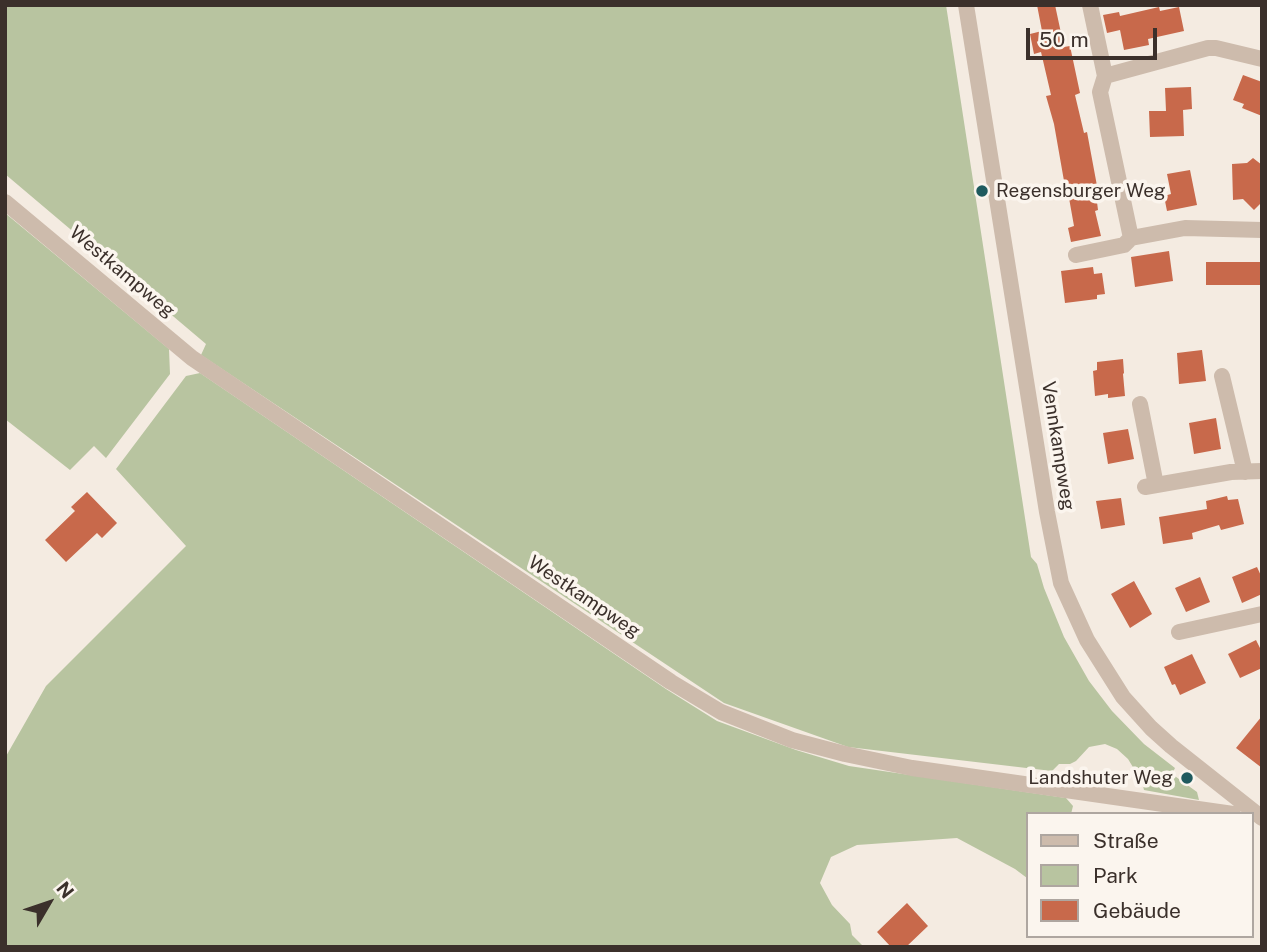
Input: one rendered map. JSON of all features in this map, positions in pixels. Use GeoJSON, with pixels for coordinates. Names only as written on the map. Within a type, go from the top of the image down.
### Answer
{"type":"FeatureCollection","features":[{"type":"Feature","properties":{"kind":"street","name":"Vennkampweg"},"geometry":{"type":"LineString","coordinates":[[966,5],[1046,512],[1061,583],[1087,640],[1123,697],[1171,746],[1261,818]]}},
{"type":"Feature","properties":{"kind":"street"},"geometry":{"type":"LineString","coordinates":[[1090,5],[1105,76],[1100,92],[1130,238]]}},
{"type":"Feature","properties":{"kind":"street"},"geometry":{"type":"LineString","coordinates":[[1105,76],[1208,48],[1262,59]]}},
{"type":"Feature","properties":{"kind":"street","name":"Westkampweg"},"geometry":{"type":"LineString","coordinates":[[5,202],[192,358],[660,674],[721,712],[792,740],[898,765],[1219,812]]}},
{"type":"Feature","properties":{"kind":"street"},"geometry":{"type":"LineString","coordinates":[[1076,254],[1124,245],[1130,238],[1185,228],[1262,230]]}},
{"type":"Feature","properties":{"kind":"street"},"geometry":{"type":"LineString","coordinates":[[1222,376],[1245,472]]}},
{"type":"Feature","properties":{"kind":"street"},"geometry":{"type":"LineString","coordinates":[[1140,404],[1150,486],[1231,472],[1262,471]]}},
{"type":"Feature","properties":{"kind":"street"},"geometry":{"type":"LineString","coordinates":[[1179,632],[1262,614]]}},
{"type":"Feature","properties":{"kind":"green space"},"geometry":{"type":"Polygon","coordinates":[[[5,5],[946,5],[1031,557],[1037,564],[1064,637],[1089,681],[1112,711],[1144,744],[1175,768],[1172,774],[1197,792],[1199,800],[1144,790],[1128,759],[1117,749],[1105,744],[1089,747],[1076,761],[1059,764],[1052,771],[848,747],[724,703],[201,355],[206,344],[5,174],[5,5]]]}},
{"type":"Feature","properties":{"kind":"green space"},"geometry":{"type":"Polygon","coordinates":[[[5,213],[169,349],[170,374],[106,458],[94,446],[70,470],[5,419],[5,213]]]}},
{"type":"Feature","properties":{"kind":"green space"},"geometry":{"type":"Polygon","coordinates":[[[200,373],[717,721],[849,766],[1066,798],[1073,806],[1072,812],[1026,812],[1026,877],[957,838],[857,845],[831,857],[820,883],[832,905],[850,924],[852,935],[864,947],[5,947],[5,758],[46,686],[186,546],[116,469],[186,376],[200,373]]]}},
{"type":"Feature","properties":{"kind":"building"},"geometry":{"type":"Polygon","coordinates":[[[1037,5],[1055,5],[1064,47],[1070,46],[1080,93],[1075,95],[1084,133],[1087,132],[1100,202],[1097,202],[1098,210],[1095,211],[1101,236],[1071,242],[1068,228],[1074,226],[1046,96],[1051,95],[1041,52],[1034,54],[1030,34],[1042,31],[1037,5]]]}},
{"type":"Feature","properties":{"kind":"building"},"geometry":{"type":"Polygon","coordinates":[[[1159,7],[1160,11],[1179,7],[1184,31],[1148,39],[1149,45],[1124,50],[1120,30],[1107,33],[1103,15],[1119,12],[1120,16],[1159,7]]]}},
{"type":"Feature","properties":{"kind":"building"},"geometry":{"type":"Polygon","coordinates":[[[1243,75],[1262,82],[1262,116],[1242,108],[1244,104],[1233,100],[1243,75]]]}},
{"type":"Feature","properties":{"kind":"building"},"geometry":{"type":"Polygon","coordinates":[[[1191,87],[1192,109],[1183,110],[1184,136],[1150,137],[1149,111],[1166,111],[1165,88],[1191,87]]]}},
{"type":"Feature","properties":{"kind":"building"},"geometry":{"type":"Polygon","coordinates":[[[1253,158],[1262,165],[1262,202],[1254,210],[1243,199],[1233,200],[1232,164],[1247,163],[1253,158]]]}},
{"type":"Feature","properties":{"kind":"building"},"geometry":{"type":"Polygon","coordinates":[[[1190,170],[1197,205],[1167,211],[1164,196],[1171,194],[1167,174],[1190,170]]]}},
{"type":"Feature","properties":{"kind":"building"},"geometry":{"type":"Polygon","coordinates":[[[1169,251],[1173,281],[1135,287],[1131,257],[1169,251]]]}},
{"type":"Feature","properties":{"kind":"building"},"geometry":{"type":"Polygon","coordinates":[[[1206,262],[1262,262],[1262,285],[1206,285],[1206,262]]]}},
{"type":"Feature","properties":{"kind":"building"},"geometry":{"type":"Polygon","coordinates":[[[1093,267],[1094,274],[1102,273],[1105,294],[1097,295],[1097,299],[1065,303],[1061,271],[1093,267]]]}},
{"type":"Feature","properties":{"kind":"building"},"geometry":{"type":"Polygon","coordinates":[[[1202,350],[1206,381],[1179,384],[1177,353],[1202,350]]]}},
{"type":"Feature","properties":{"kind":"building"},"geometry":{"type":"Polygon","coordinates":[[[1123,359],[1125,396],[1095,396],[1093,371],[1097,370],[1097,362],[1123,359]]]}},
{"type":"Feature","properties":{"kind":"building"},"geometry":{"type":"Polygon","coordinates":[[[1216,418],[1221,449],[1194,454],[1189,423],[1216,418]]]}},
{"type":"Feature","properties":{"kind":"building"},"geometry":{"type":"Polygon","coordinates":[[[1128,429],[1134,459],[1108,464],[1103,433],[1128,429]]]}},
{"type":"Feature","properties":{"kind":"building"},"geometry":{"type":"Polygon","coordinates":[[[87,492],[117,523],[102,538],[97,533],[66,562],[45,540],[75,511],[71,507],[87,492]]]}},
{"type":"Feature","properties":{"kind":"building"},"geometry":{"type":"Polygon","coordinates":[[[1227,496],[1228,500],[1238,499],[1244,524],[1221,530],[1219,525],[1192,533],[1193,539],[1163,544],[1159,517],[1207,509],[1206,501],[1227,496]]]}},
{"type":"Feature","properties":{"kind":"building"},"geometry":{"type":"Polygon","coordinates":[[[1121,498],[1125,525],[1101,529],[1096,501],[1121,498]]]}},
{"type":"Feature","properties":{"kind":"building"},"geometry":{"type":"Polygon","coordinates":[[[1257,567],[1262,578],[1262,594],[1242,603],[1232,577],[1257,567]]]}},
{"type":"Feature","properties":{"kind":"building"},"geometry":{"type":"Polygon","coordinates":[[[1200,577],[1210,602],[1186,612],[1175,588],[1200,577]]]}},
{"type":"Feature","properties":{"kind":"building"},"geometry":{"type":"Polygon","coordinates":[[[1134,581],[1152,614],[1130,628],[1111,594],[1134,581]]]}},
{"type":"Feature","properties":{"kind":"building"},"geometry":{"type":"Polygon","coordinates":[[[1256,640],[1262,652],[1262,668],[1240,678],[1228,654],[1256,640]]]}},
{"type":"Feature","properties":{"kind":"building"},"geometry":{"type":"Polygon","coordinates":[[[1192,654],[1206,683],[1180,695],[1164,667],[1192,654]]]}},
{"type":"Feature","properties":{"kind":"building"},"geometry":{"type":"Polygon","coordinates":[[[1262,716],[1262,768],[1236,748],[1262,716]]]}},
{"type":"Feature","properties":{"kind":"building"},"geometry":{"type":"Polygon","coordinates":[[[907,903],[928,926],[906,947],[891,947],[877,932],[907,903]]]}},
{"type":"Feature","properties":{"kind":"place","name":"Regensburger Weg"},"geometry":{"type":"Point","coordinates":[982,191]}},
{"type":"Feature","properties":{"kind":"place","name":"Landshuter Weg"},"geometry":{"type":"Point","coordinates":[1187,778]}}]}
